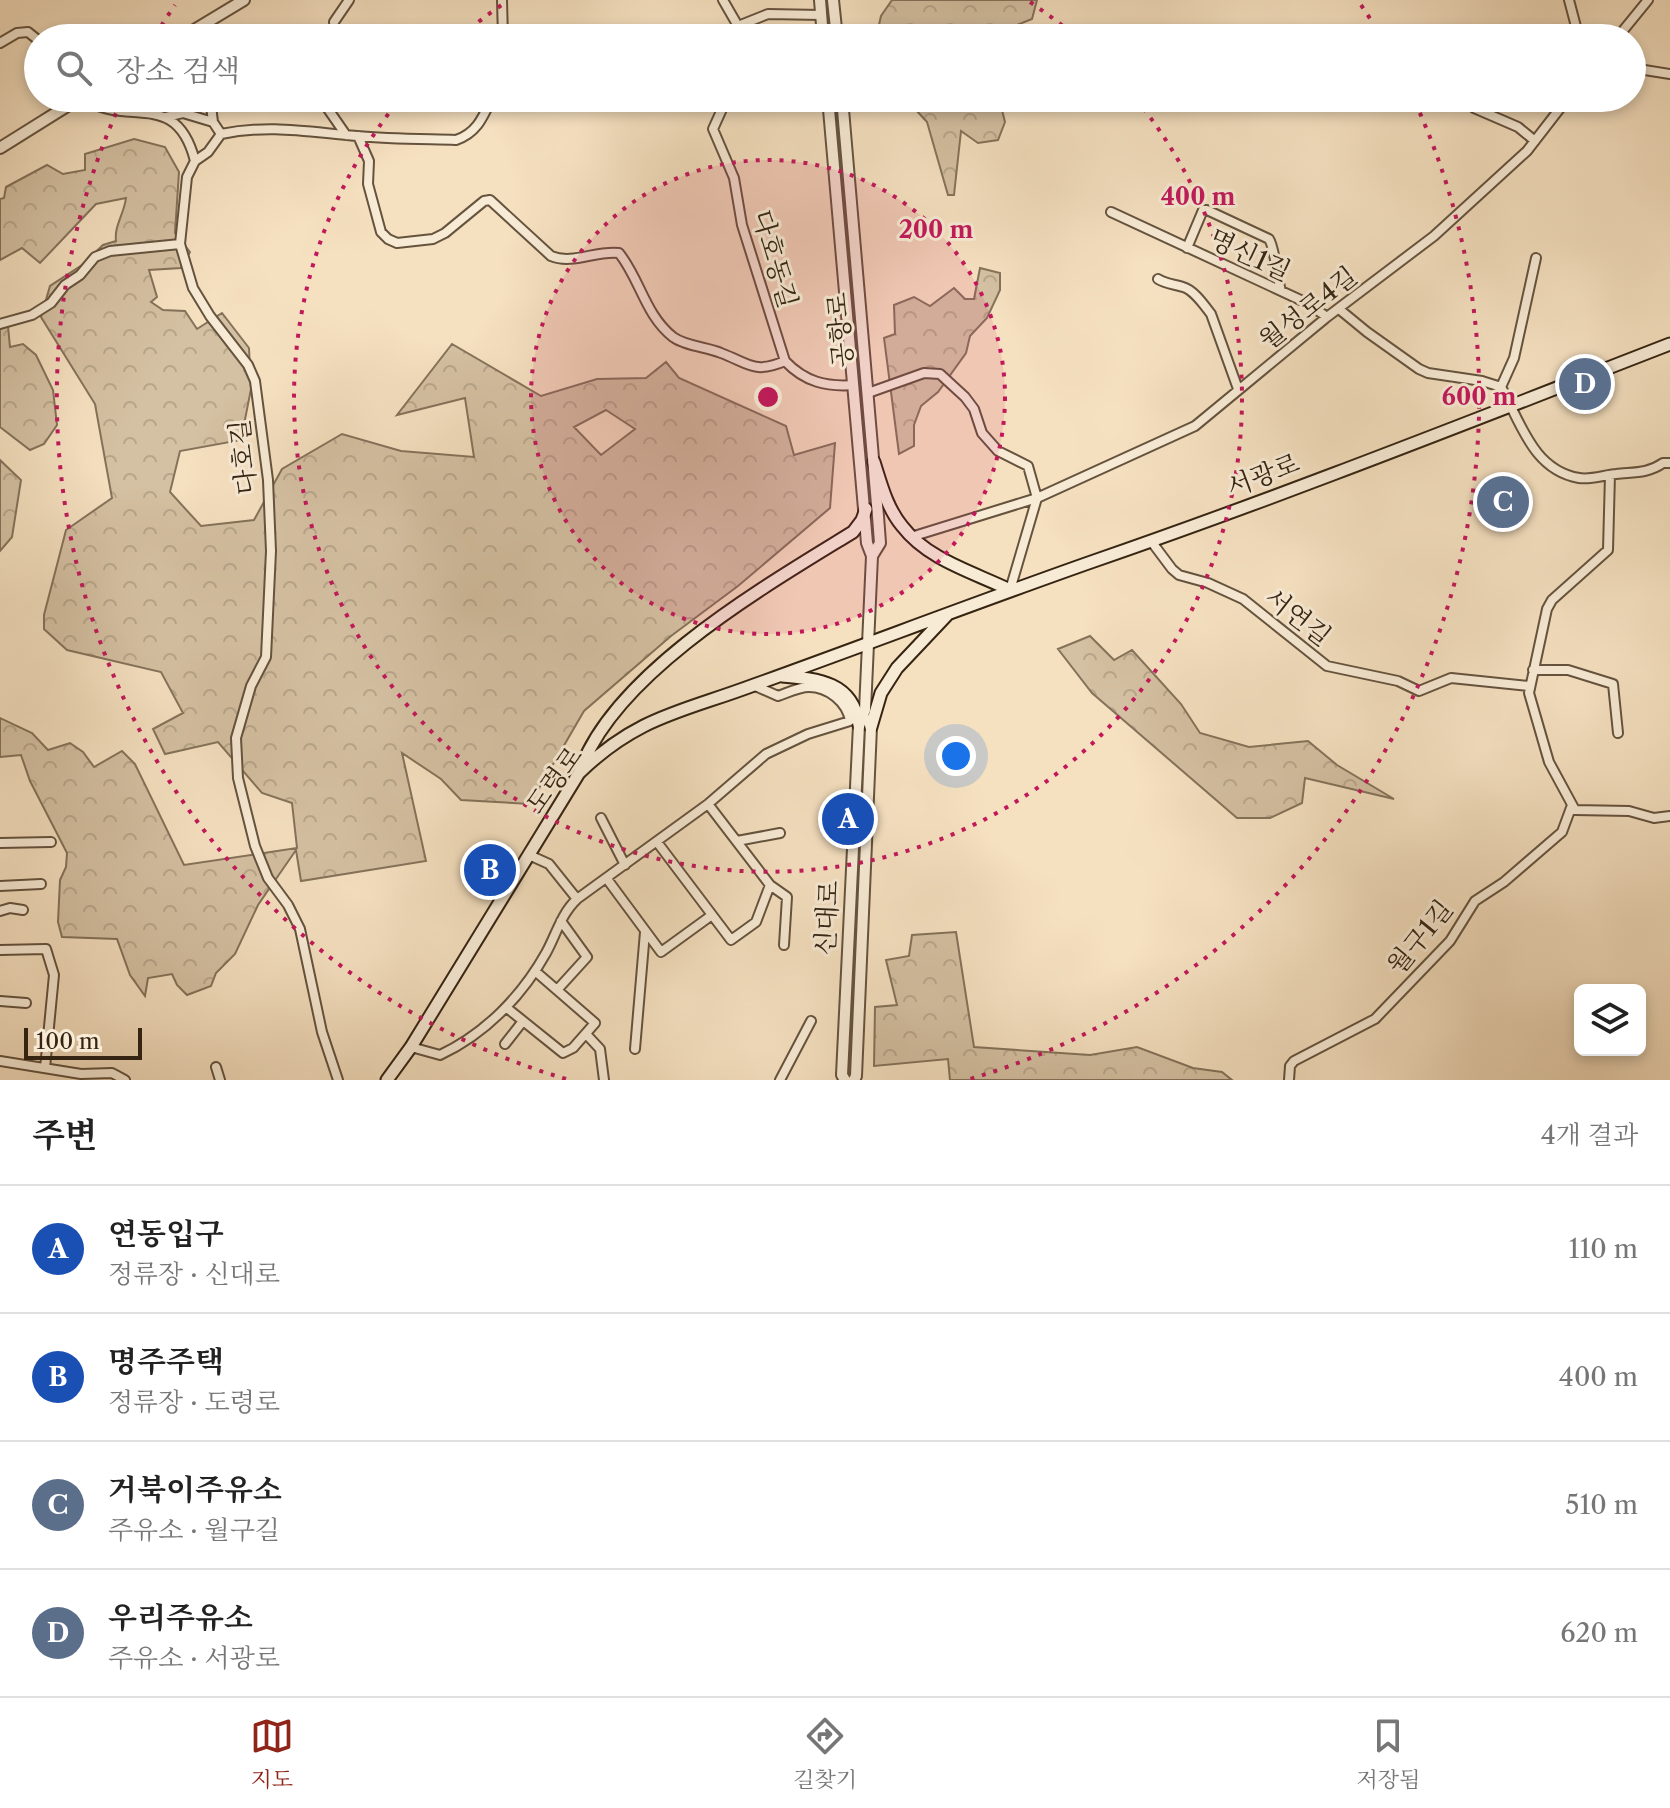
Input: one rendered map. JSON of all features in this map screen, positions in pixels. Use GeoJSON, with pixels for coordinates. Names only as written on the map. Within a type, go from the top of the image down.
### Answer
{"type":"FeatureCollection","features":[{"type":"Feature","properties":{"kind":"main road","name":"서광로"},"geometry":{"type":"LineString","coordinates":[[870,641],[1151,541],[1670,344]]}},
{"type":"Feature","properties":{"kind":"main road"},"geometry":{"type":"LineString","coordinates":[[874,462],[886,499],[911,537],[934,556],[1010,590]]}},
{"type":"Feature","properties":{"kind":"main road"},"geometry":{"type":"LineString","coordinates":[[579,773],[594,740],[617,710],[679,649],[756,593],[853,532],[866,509]]}},
{"type":"Feature","properties":{"kind":"main road"},"geometry":{"type":"LineString","coordinates":[[865,726],[897,668],[952,611]]}},
{"type":"Feature","properties":{"kind":"main road","name":"도령로"},"geometry":{"type":"LineString","coordinates":[[387,1080],[411,1047],[579,773],[603,750],[637,728],[688,706],[870,641]]}},
{"type":"Feature","properties":{"kind":"main road"},"geometry":{"type":"LineString","coordinates":[[778,676],[819,679],[835,687],[849,698],[865,726]]}},
{"type":"Feature","properties":{"kind":"street"},"geometry":{"type":"LineString","coordinates":[[207,23],[244,0]]}},
{"type":"Feature","properties":{"kind":"street"},"geometry":{"type":"LineString","coordinates":[[334,24],[349,0]]}},
{"type":"Feature","properties":{"kind":"street"},"geometry":{"type":"LineString","coordinates":[[502,0],[503,24]]}},
{"type":"Feature","properties":{"kind":"street"},"geometry":{"type":"LineString","coordinates":[[723,0],[737,24]]}},
{"type":"Feature","properties":{"kind":"street"},"geometry":{"type":"LineString","coordinates":[[820,0],[822,24]]}},
{"type":"Feature","properties":{"kind":"street"},"geometry":{"type":"LineString","coordinates":[[833,0],[836,24]]}},
{"type":"Feature","properties":{"kind":"street"},"geometry":{"type":"LineString","coordinates":[[1569,0],[1575,24]]}},
{"type":"Feature","properties":{"kind":"street"},"geometry":{"type":"LineString","coordinates":[[1628,24],[1648,0]]}},
{"type":"Feature","properties":{"kind":"street"},"geometry":{"type":"LineString","coordinates":[[743,24],[768,14],[821,15]]}},
{"type":"Feature","properties":{"kind":"street"},"geometry":{"type":"LineString","coordinates":[[0,43],[24,32]]}},
{"type":"Feature","properties":{"kind":"street"},"geometry":{"type":"LineString","coordinates":[[1646,70],[1670,74]]}},
{"type":"Feature","properties":{"kind":"street"},"geometry":{"type":"LineString","coordinates":[[0,148],[59,112]]}},
{"type":"Feature","properties":{"kind":"street"},"geometry":{"type":"LineString","coordinates":[[142,112],[166,117],[183,113],[213,122]]}},
{"type":"Feature","properties":{"kind":"street"},"geometry":{"type":"LineString","coordinates":[[212,112],[213,122],[221,134],[280,127],[358,136],[456,140],[469,136],[485,112]]}},
{"type":"Feature","properties":{"kind":"street"},"geometry":{"type":"LineString","coordinates":[[330,112],[346,135]]}},
{"type":"Feature","properties":{"kind":"street","name":"다호동길"},"geometry":{"type":"LineString","coordinates":[[721,112],[713,129],[734,178],[742,225],[785,361]]}},
{"type":"Feature","properties":{"kind":"street","name":"공항로"},"geometry":{"type":"LineString","coordinates":[[829,112],[867,543],[872,556],[870,641]]}},
{"type":"Feature","properties":{"kind":"street","name":"공항로"},"geometry":{"type":"LineString","coordinates":[[843,112],[880,543],[872,556]]}},
{"type":"Feature","properties":{"kind":"street"},"geometry":{"type":"LineString","coordinates":[[1483,112],[1518,127],[1535,141]]}},
{"type":"Feature","properties":{"kind":"street","name":"월성로4길"},"geometry":{"type":"LineString","coordinates":[[911,537],[1037,498],[1195,426],[1327,317],[1434,236],[1510,168],[1557,112]]}},
{"type":"Feature","properties":{"kind":"street"},"geometry":{"type":"LineString","coordinates":[[166,117],[186,136],[195,161]]}},
{"type":"Feature","properties":{"kind":"street","name":"다호길"},"geometry":{"type":"LineString","coordinates":[[221,134],[208,152],[195,161],[187,177],[180,244],[193,288],[210,316],[248,365],[255,381],[268,480],[271,551],[266,657],[251,686],[236,738],[238,778],[255,846],[268,878],[288,905],[300,929],[322,1032],[338,1080]]}},
{"type":"Feature","properties":{"kind":"street"},"geometry":{"type":"LineString","coordinates":[[358,136],[369,161],[368,184],[381,232],[388,239],[397,243],[433,239],[484,201],[490,200],[551,256],[563,261],[619,253],[646,305],[674,339],[720,353],[753,368],[767,368],[785,361],[812,382],[833,387],[854,385]]}},
{"type":"Feature","properties":{"kind":"street"},"geometry":{"type":"LineString","coordinates":[[1187,248],[1203,210],[1207,210],[1273,243],[1274,264],[1281,291]]}},
{"type":"Feature","properties":{"kind":"street","name":"명신1길"},"geometry":{"type":"LineString","coordinates":[[1111,212],[1281,291],[1327,317]]}},
{"type":"Feature","properties":{"kind":"street"},"geometry":{"type":"LineString","coordinates":[[0,324],[32,315],[51,303],[95,257],[110,251],[180,244]]}},
{"type":"Feature","properties":{"kind":"street"},"geometry":{"type":"LineString","coordinates":[[1501,387],[1514,358],[1536,258]]}},
{"type":"Feature","properties":{"kind":"street"},"geometry":{"type":"LineString","coordinates":[[1158,279],[1186,287],[1205,305],[1238,389]]}},
{"type":"Feature","properties":{"kind":"street"},"geometry":{"type":"LineString","coordinates":[[1339,309],[1419,369],[1501,387],[1534,450],[1558,472],[1581,478],[1638,474],[1670,463]]}},
{"type":"Feature","properties":{"kind":"street"},"geometry":{"type":"LineString","coordinates":[[868,393],[924,373],[940,374],[965,397],[974,409],[982,433],[998,451],[1028,466],[1037,498],[1010,590]]}},
{"type":"Feature","properties":{"kind":"street"},"geometry":{"type":"LineString","coordinates":[[1610,475],[1608,550],[1552,600],[1547,609],[1529,686],[1549,762],[1575,810],[1629,811],[1654,818],[1670,816]]}},
{"type":"Feature","properties":{"kind":"street","name":"서연길"},"geometry":{"type":"LineString","coordinates":[[1151,541],[1179,575],[1208,583],[1243,599],[1327,666],[1398,681],[1419,691],[1451,678],[1529,686]]}},
{"type":"Feature","properties":{"kind":"street","name":"신대로"},"geometry":{"type":"LineString","coordinates":[[854,1080],[865,710],[870,641]]}},
{"type":"Feature","properties":{"kind":"street"},"geometry":{"type":"LineString","coordinates":[[1533,670],[1568,670],[1613,684],[1618,733]]}},
{"type":"Feature","properties":{"kind":"street"},"geometry":{"type":"LineString","coordinates":[[411,1047],[440,1055],[467,1039],[507,1008],[535,971],[568,907],[577,899],[708,804],[766,754],[808,734],[850,721],[844,704],[821,689],[807,687],[778,696],[753,685]]}},
{"type":"Feature","properties":{"kind":"street","name":"신대로"},"geometry":{"type":"LineString","coordinates":[[845,1080],[842,1059],[865,726]]}},
{"type":"Feature","properties":{"kind":"street"},"geometry":{"type":"LineString","coordinates":[[708,804],[770,885],[787,897],[784,945]]}},
{"type":"Feature","properties":{"kind":"street","name":"월구1길"},"geometry":{"type":"LineString","coordinates":[[1289,1080],[1290,1066],[1294,1061],[1368,1024],[1397,997],[1450,941],[1475,901],[1504,882],[1562,832],[1572,804]]}},
{"type":"Feature","properties":{"kind":"street"},"geometry":{"type":"LineString","coordinates":[[601,818],[625,865]]}},
{"type":"Feature","properties":{"kind":"street"},"geometry":{"type":"LineString","coordinates":[[737,841],[780,833]]}},
{"type":"Feature","properties":{"kind":"street"},"geometry":{"type":"LineString","coordinates":[[0,843],[51,842]]}},
{"type":"Feature","properties":{"kind":"street"},"geometry":{"type":"LineString","coordinates":[[657,842],[731,940],[756,922],[770,885]]}},
{"type":"Feature","properties":{"kind":"street"},"geometry":{"type":"LineString","coordinates":[[529,855],[549,864],[577,899]]}},
{"type":"Feature","properties":{"kind":"street"},"geometry":{"type":"LineString","coordinates":[[607,879],[661,952],[712,915]]}},
{"type":"Feature","properties":{"kind":"street"},"geometry":{"type":"LineString","coordinates":[[0,886],[41,884]]}},
{"type":"Feature","properties":{"kind":"street"},"geometry":{"type":"LineString","coordinates":[[0,911],[10,908],[23,910]]}},
{"type":"Feature","properties":{"kind":"street"},"geometry":{"type":"LineString","coordinates":[[557,990],[587,957],[561,921]]}},
{"type":"Feature","properties":{"kind":"street"},"geometry":{"type":"LineString","coordinates":[[635,1049],[645,931]]}},
{"type":"Feature","properties":{"kind":"street"},"geometry":{"type":"LineString","coordinates":[[0,950],[46,949],[54,975],[45,1068]]}},
{"type":"Feature","properties":{"kind":"street"},"geometry":{"type":"LineString","coordinates":[[507,1008],[563,1053],[573,1048],[595,1023],[535,971]]}},
{"type":"Feature","properties":{"kind":"street"},"geometry":{"type":"LineString","coordinates":[[0,1001],[26,1003]]}},
{"type":"Feature","properties":{"kind":"street"},"geometry":{"type":"LineString","coordinates":[[505,1044],[523,1021]]}},
{"type":"Feature","properties":{"kind":"street"},"geometry":{"type":"LineString","coordinates":[[780,1080],[811,1021]]}},
{"type":"Feature","properties":{"kind":"street"},"geometry":{"type":"LineString","coordinates":[[586,1034],[600,1049],[604,1080]]}},
{"type":"Feature","properties":{"kind":"street"},"geometry":{"type":"LineString","coordinates":[[0,1061],[81,1074],[112,1073],[125,1080]]}},
{"type":"Feature","properties":{"kind":"street"},"geometry":{"type":"LineString","coordinates":[[216,1067],[220,1080]]}},
{"type":"Feature","properties":{"kind":"green space"},"geometry":{"type":"Polygon","coordinates":[[[892,0],[1037,0],[1032,19],[1020,24],[879,24],[892,0]]]}},
{"type":"Feature","properties":{"kind":"green space"},"geometry":{"type":"Polygon","coordinates":[[[918,112],[1002,112],[1005,122],[998,140],[978,143],[961,131],[954,195],[948,195],[927,122],[918,112]]]}},
{"type":"Feature","properties":{"kind":"green space"},"geometry":{"type":"Polygon","coordinates":[[[134,139],[165,147],[179,172],[175,233],[190,252],[181,268],[149,270],[157,297],[151,302],[163,310],[185,311],[197,329],[222,313],[249,348],[251,389],[241,440],[180,451],[170,492],[201,526],[254,520],[282,469],[342,434],[401,451],[474,457],[465,398],[397,415],[452,344],[541,396],[597,379],[646,378],[666,362],[679,378],[786,426],[794,455],[835,443],[830,508],[738,586],[671,636],[584,711],[530,804],[461,800],[441,779],[402,753],[426,861],[301,881],[296,850],[258,905],[235,954],[216,973],[211,986],[187,995],[172,974],[148,978],[145,996],[130,975],[117,939],[62,937],[58,922],[60,880],[66,867],[67,853],[30,781],[21,755],[0,757],[0,718],[32,733],[48,750],[70,743],[83,752],[94,767],[122,751],[135,764],[184,865],[297,848],[292,803],[262,793],[218,742],[165,754],[153,729],[183,713],[161,672],[67,650],[44,629],[44,615],[66,530],[112,498],[95,404],[41,317],[50,286],[82,265],[103,245],[116,241],[116,230],[126,198],[96,204],[40,263],[22,248],[0,260],[0,199],[4,198],[6,187],[47,165],[63,174],[85,170],[85,154],[134,139]],[[606,410],[574,427],[601,455],[635,429],[606,410]]]}},
{"type":"Feature","properties":{"kind":"green space"},"geometry":{"type":"Polygon","coordinates":[[[980,268],[1000,273],[1000,290],[987,318],[970,336],[966,353],[938,392],[921,406],[914,425],[914,446],[899,454],[884,338],[895,334],[894,305],[914,297],[930,306],[954,288],[965,299],[974,299],[980,268]]]}},
{"type":"Feature","properties":{"kind":"green space"},"geometry":{"type":"Polygon","coordinates":[[[8,326],[10,347],[23,344],[36,355],[53,390],[57,425],[44,444],[30,450],[0,427],[0,329],[8,326]]]}},
{"type":"Feature","properties":{"kind":"green space"},"geometry":{"type":"Polygon","coordinates":[[[0,460],[21,480],[12,537],[0,551],[0,460]]]}},
{"type":"Feature","properties":{"kind":"green space"},"geometry":{"type":"Polygon","coordinates":[[[1090,636],[1114,660],[1132,650],[1181,704],[1200,733],[1249,747],[1308,741],[1337,765],[1394,799],[1305,778],[1302,803],[1270,818],[1237,818],[1092,693],[1058,649],[1090,636]]]}},
{"type":"Feature","properties":{"kind":"green space"},"geometry":{"type":"Polygon","coordinates":[[[956,932],[974,1047],[1090,1055],[1137,1047],[1193,1068],[1222,1072],[1232,1080],[950,1080],[948,1059],[874,1066],[875,1007],[897,1005],[886,960],[909,956],[912,935],[956,932]]]}},
{"type":"Feature","properties":{"kind":"place","name":"우리주유소"},"geometry":{"type":"Point","coordinates":[1585,384]}},
{"type":"Feature","properties":{"kind":"place","name":"거북이주유소"},"geometry":{"type":"Point","coordinates":[1503,502]}},
{"type":"Feature","properties":{"kind":"place","name":"연동입구"},"geometry":{"type":"Point","coordinates":[848,819]}},
{"type":"Feature","properties":{"kind":"place","name":"명주주택"},"geometry":{"type":"Point","coordinates":[490,870]}}]}
